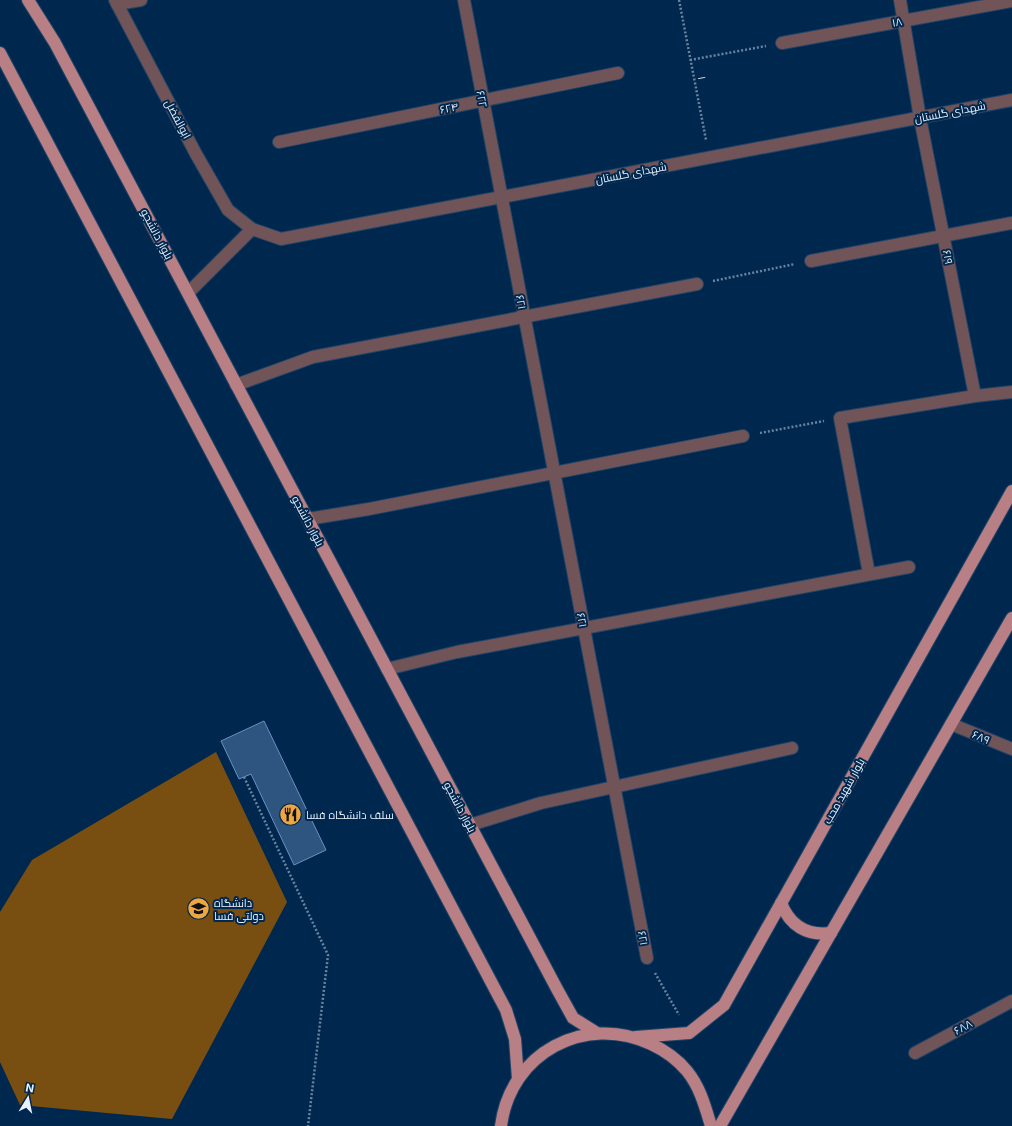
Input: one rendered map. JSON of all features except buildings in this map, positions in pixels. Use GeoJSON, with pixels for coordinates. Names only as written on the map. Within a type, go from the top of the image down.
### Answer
{"type":"FeatureCollection","features":[{"type":"Feature","properties":{"kind":"main road","name":"بلوار دانشجو"},"geometry":{"type":"LineString","coordinates":[[28,0],[55,43],[387,670],[574,1018],[597,1033]]}},
{"type":"Feature","properties":{"kind":"main road"},"geometry":{"type":"LineString","coordinates":[[0,53],[506,1010],[515,1040],[518,1079]]}},
{"type":"Feature","properties":{"kind":"main road","name":"بلوار شهید محب"},"geometry":{"type":"LineString","coordinates":[[689,1033],[724,1005],[1012,491]]}},
{"type":"Feature","properties":{"kind":"main road"},"geometry":{"type":"LineString","coordinates":[[720,1126],[1012,618]]}},
{"type":"Feature","properties":{"kind":"main road"},"geometry":{"type":"LineString","coordinates":[[781,903],[785,913],[801,929],[816,934],[832,933]]}},
{"type":"Feature","properties":{"kind":"main road"},"geometry":{"type":"LineString","coordinates":[[501,1126],[503,1109],[518,1079],[533,1061],[552,1047],[574,1038],[597,1033],[617,1033],[636,1037],[664,1050],[687,1070],[703,1097],[711,1126]]}},
{"type":"Feature","properties":{"kind":"main road"},"geometry":{"type":"LineString","coordinates":[[636,1037],[689,1033]]}},
{"type":"Feature","properties":{"kind":"street"},"geometry":{"type":"LineString","coordinates":[[116,2],[141,0]]}},
{"type":"Feature","properties":{"kind":"street","name":"۶۲۲"},"geometry":{"type":"LineString","coordinates":[[464,0],[501,198]]}},
{"type":"Feature","properties":{"kind":"street","name":"۶۱۹"},"geometry":{"type":"LineString","coordinates":[[900,0],[920,118],[975,396]]}},
{"type":"Feature","properties":{"kind":"street","name":"۱۸"},"geometry":{"type":"LineString","coordinates":[[782,43],[1012,1]]}},
{"type":"Feature","properties":{"kind":"street","name":"ابوالفضل"},"geometry":{"type":"LineString","coordinates":[[116,2],[196,154],[228,210],[252,229]]}},
{"type":"Feature","properties":{"kind":"street","name":"۶۲۴"},"geometry":{"type":"LineString","coordinates":[[279,142],[618,73]]}},
{"type":"Feature","properties":{"kind":"street","name":"شهدای گلستان"},"geometry":{"type":"LineString","coordinates":[[252,229],[281,239],[1012,100]]}},
{"type":"Feature","properties":{"kind":"street","name":"۶۲۱"},"geometry":{"type":"LineString","coordinates":[[501,198],[647,958]]}},
{"type":"Feature","properties":{"kind":"street"},"geometry":{"type":"LineString","coordinates":[[811,261],[1012,223]]}},
{"type":"Feature","properties":{"kind":"street"},"geometry":{"type":"LineString","coordinates":[[188,293],[252,229]]}},
{"type":"Feature","properties":{"kind":"street"},"geometry":{"type":"LineString","coordinates":[[236,385],[313,357],[698,284]]}},
{"type":"Feature","properties":{"kind":"street"},"geometry":{"type":"LineString","coordinates":[[869,574],[840,418],[975,396],[1012,392]]}},
{"type":"Feature","properties":{"kind":"street"},"geometry":{"type":"LineString","coordinates":[[308,519],[369,509],[743,436]]}},
{"type":"Feature","properties":{"kind":"street"},"geometry":{"type":"LineString","coordinates":[[387,670],[457,652],[909,567]]}},
{"type":"Feature","properties":{"kind":"street","name":"۶۸۹"},"geometry":{"type":"LineString","coordinates":[[951,724],[1012,750]]}},
{"type":"Feature","properties":{"kind":"street"},"geometry":{"type":"LineString","coordinates":[[470,825],[541,803],[792,748]]}},
{"type":"Feature","properties":{"kind":"street","name":"۶۸۸"},"geometry":{"type":"LineString","coordinates":[[915,1053],[1012,1001]]}},
{"type":"Feature","properties":{"kind":"path","name":"۱"},"geometry":{"type":"LineString","coordinates":[[679,0],[709,158]]}},
{"type":"Feature","properties":{"kind":"path"},"geometry":{"type":"LineString","coordinates":[[690,60],[782,43]]}},
{"type":"Feature","properties":{"kind":"path"},"geometry":{"type":"LineString","coordinates":[[698,284],[811,261]]}},
{"type":"Feature","properties":{"kind":"path"},"geometry":{"type":"LineString","coordinates":[[743,436],[840,418]]}},
{"type":"Feature","properties":{"kind":"path"},"geometry":{"type":"LineString","coordinates":[[244,777],[328,955],[308,1126]]}},
{"type":"Feature","properties":{"kind":"path","name":"۶۲۱"},"geometry":{"type":"LineString","coordinates":[[647,958],[689,1033]]}},
{"type":"Feature","properties":{"kind":"shaded area"},"geometry":{"type":"Polygon","coordinates":[[[216,752],[287,902],[172,1119],[20,1105],[0,1062],[0,912],[32,860],[216,752]]]}},
{"type":"Feature","properties":{"kind":"place","name":"سلف دانشگاه فسا"},"geometry":{"type":"Point","coordinates":[290,815]}},
{"type":"Feature","properties":{"kind":"place","name":"دانشگاه دولتی فسا"},"geometry":{"type":"Point","coordinates":[199,909]}}]}
